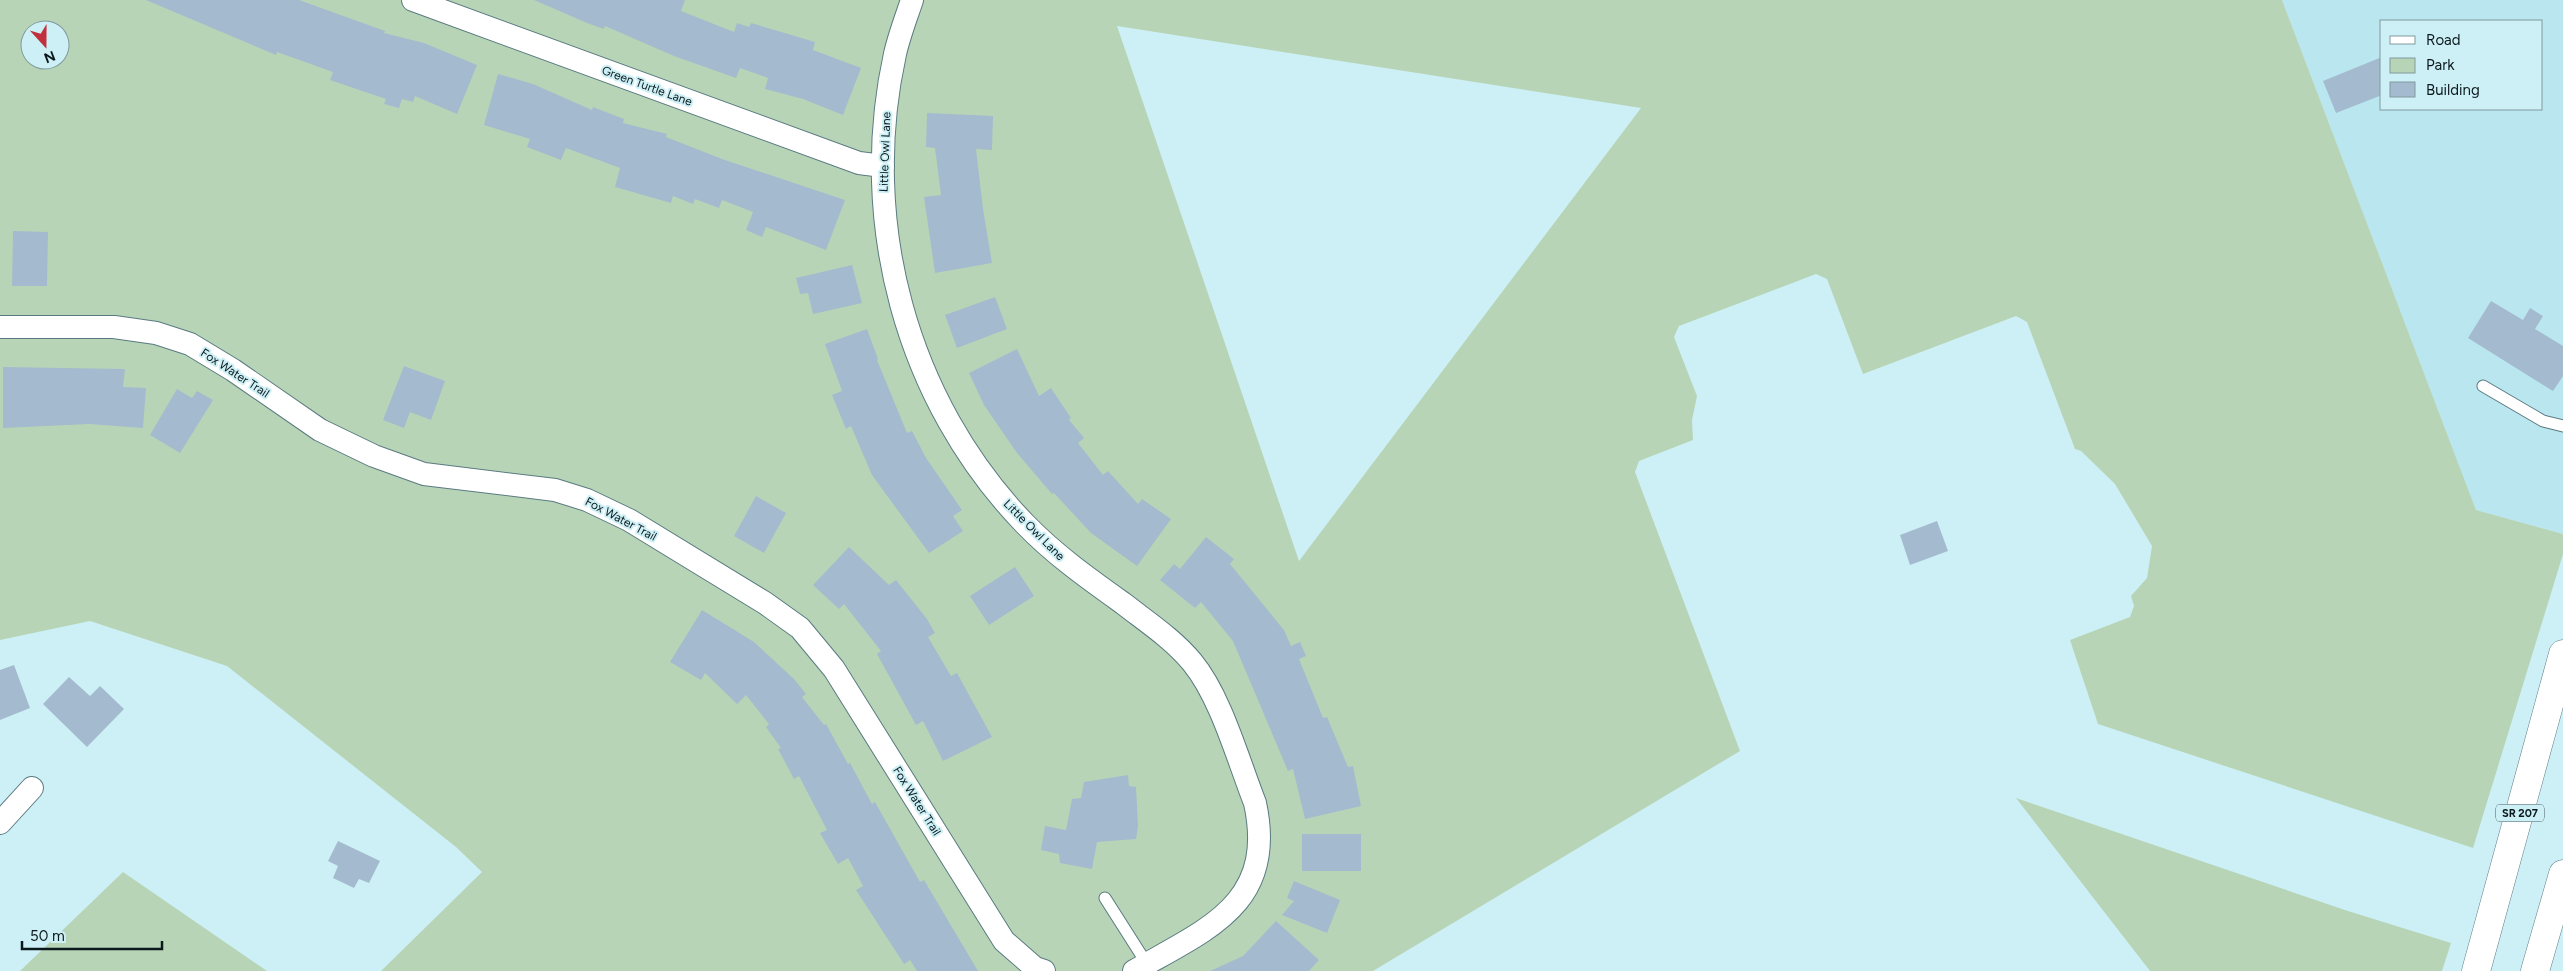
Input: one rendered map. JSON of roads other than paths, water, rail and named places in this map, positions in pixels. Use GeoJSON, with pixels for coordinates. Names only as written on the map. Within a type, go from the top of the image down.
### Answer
{"type":"FeatureCollection","features":[{"type":"Feature","properties":{"kind":"highway","name":"SR 207"},"geometry":{"type":"LineString","coordinates":[[2476,971],[2563,654]]}},
{"type":"Feature","properties":{"kind":"highway"},"geometry":{"type":"LineString","coordinates":[[2535,971],[2563,874]]}},
{"type":"Feature","properties":{"kind":"street","name":"Green Turtle Lane"},"geometry":{"type":"LineString","coordinates":[[413,0],[850,160],[883,166]]}},
{"type":"Feature","properties":{"kind":"street","name":"Little Owl Lane"},"geometry":{"type":"LineString","coordinates":[[912,0],[895,53],[885,118],[882,195],[889,251],[901,309],[925,376],[949,424],[981,472],[1025,524],[1066,562],[1171,641],[1192,663],[1212,693],[1255,803],[1259,822],[1259,852],[1249,883],[1235,904],[1215,925],[1144,969]]}},
{"type":"Feature","properties":{"kind":"street","name":"Fox Water Trail"},"geometry":{"type":"LineString","coordinates":[[0,327],[114,327],[156,333],[190,344],[233,370],[320,430],[374,456],[424,474],[555,490],[587,500],[629,520],[765,603],[800,628],[834,669],[1004,941],[1035,968],[1044,971]]}},
{"type":"Feature","properties":{"kind":"street"},"geometry":{"type":"LineString","coordinates":[[0,823],[32,788]]}},
{"type":"Feature","properties":{"kind":"lane"},"geometry":{"type":"LineString","coordinates":[[2483,386],[2543,421],[2563,426]]}},
{"type":"Feature","properties":{"kind":"lane"},"geometry":{"type":"LineString","coordinates":[[1106,898],[1144,969]]}}]}
